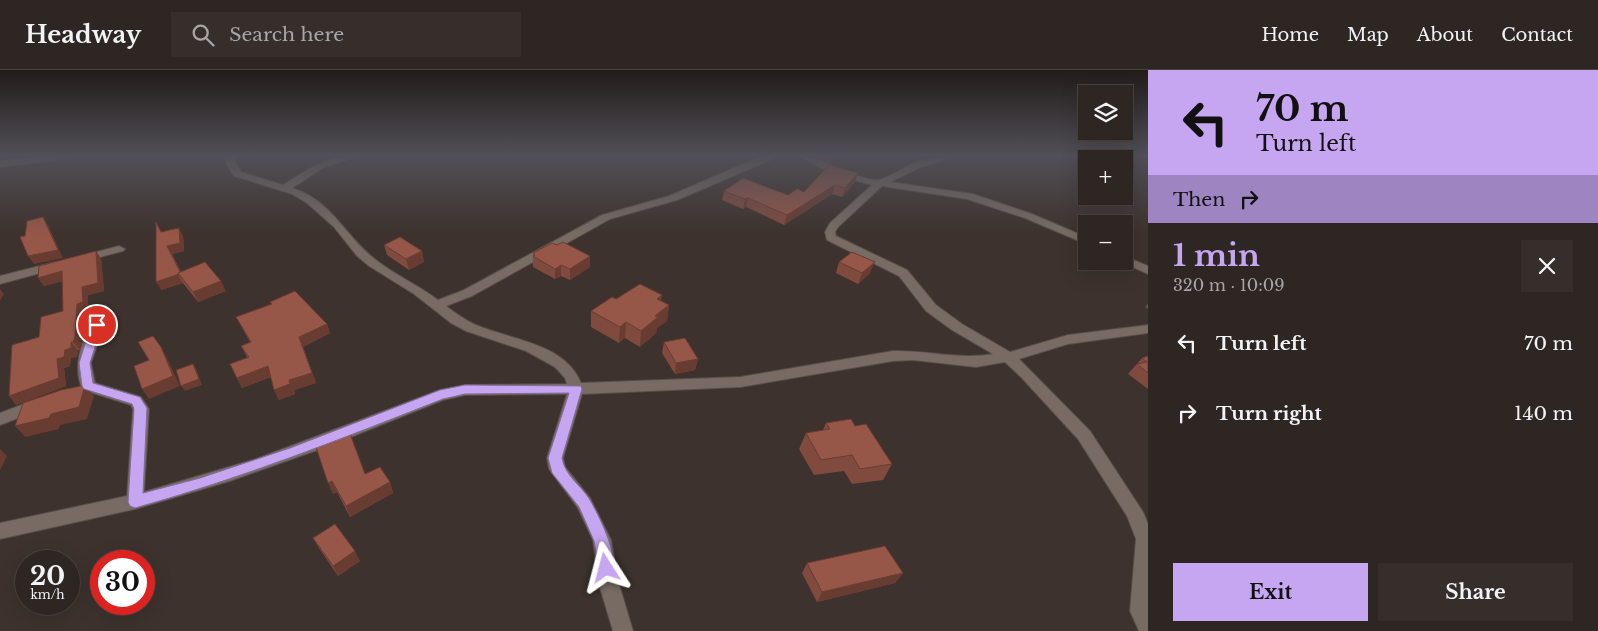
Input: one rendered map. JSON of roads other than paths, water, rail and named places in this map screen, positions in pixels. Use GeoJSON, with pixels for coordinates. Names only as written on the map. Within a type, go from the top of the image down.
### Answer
{"type":"FeatureCollection","features":[{"type":"Feature","properties":{"kind":"street"},"geometry":{"type":"LineString","coordinates":[[260,181],[296,192],[311,201],[338,225],[361,254],[373,264],[405,282],[456,320],[531,348],[560,364],[571,376],[576,389],[555,458],[557,469],[584,503],[602,540],[608,581],[623,631]]}},
{"type":"Feature","properties":{"kind":"street"},"geometry":{"type":"LineString","coordinates":[[283,189],[296,181]]}},
{"type":"Feature","properties":{"kind":"street"},"geometry":{"type":"LineString","coordinates":[[437,305],[476,288],[606,217],[673,198],[711,181]]}},
{"type":"Feature","properties":{"kind":"street"},"geometry":{"type":"LineString","coordinates":[[871,181],[931,188],[976,198],[1029,215],[1078,237]]}},
{"type":"Feature","properties":{"kind":"street"},"geometry":{"type":"LineString","coordinates":[[884,181],[834,225],[830,232],[831,238],[903,274],[932,308],[957,327],[1008,357],[1026,373],[1084,435],[1134,512],[1145,539],[1140,611],[1148,629]]}},
{"type":"Feature","properties":{"kind":"street"},"geometry":{"type":"LineString","coordinates":[[0,280],[119,249]]}},
{"type":"Feature","properties":{"kind":"street"},"geometry":{"type":"LineString","coordinates":[[1133,263],[1148,270]]}},
{"type":"Feature","properties":{"kind":"street"},"geometry":{"type":"LineString","coordinates":[[97,325],[84,363],[83,388],[136,401],[141,408],[135,502]]}},
{"type":"Feature","properties":{"kind":"street"},"geometry":{"type":"LineString","coordinates":[[0,531],[135,502],[200,484],[295,452],[440,395],[465,390],[576,389],[740,382],[893,356],[913,355],[976,362],[1008,357],[1068,340],[1148,329]]}},
{"type":"Feature","properties":{"kind":"street"},"geometry":{"type":"LineString","coordinates":[[0,419],[51,400]]}}]}
